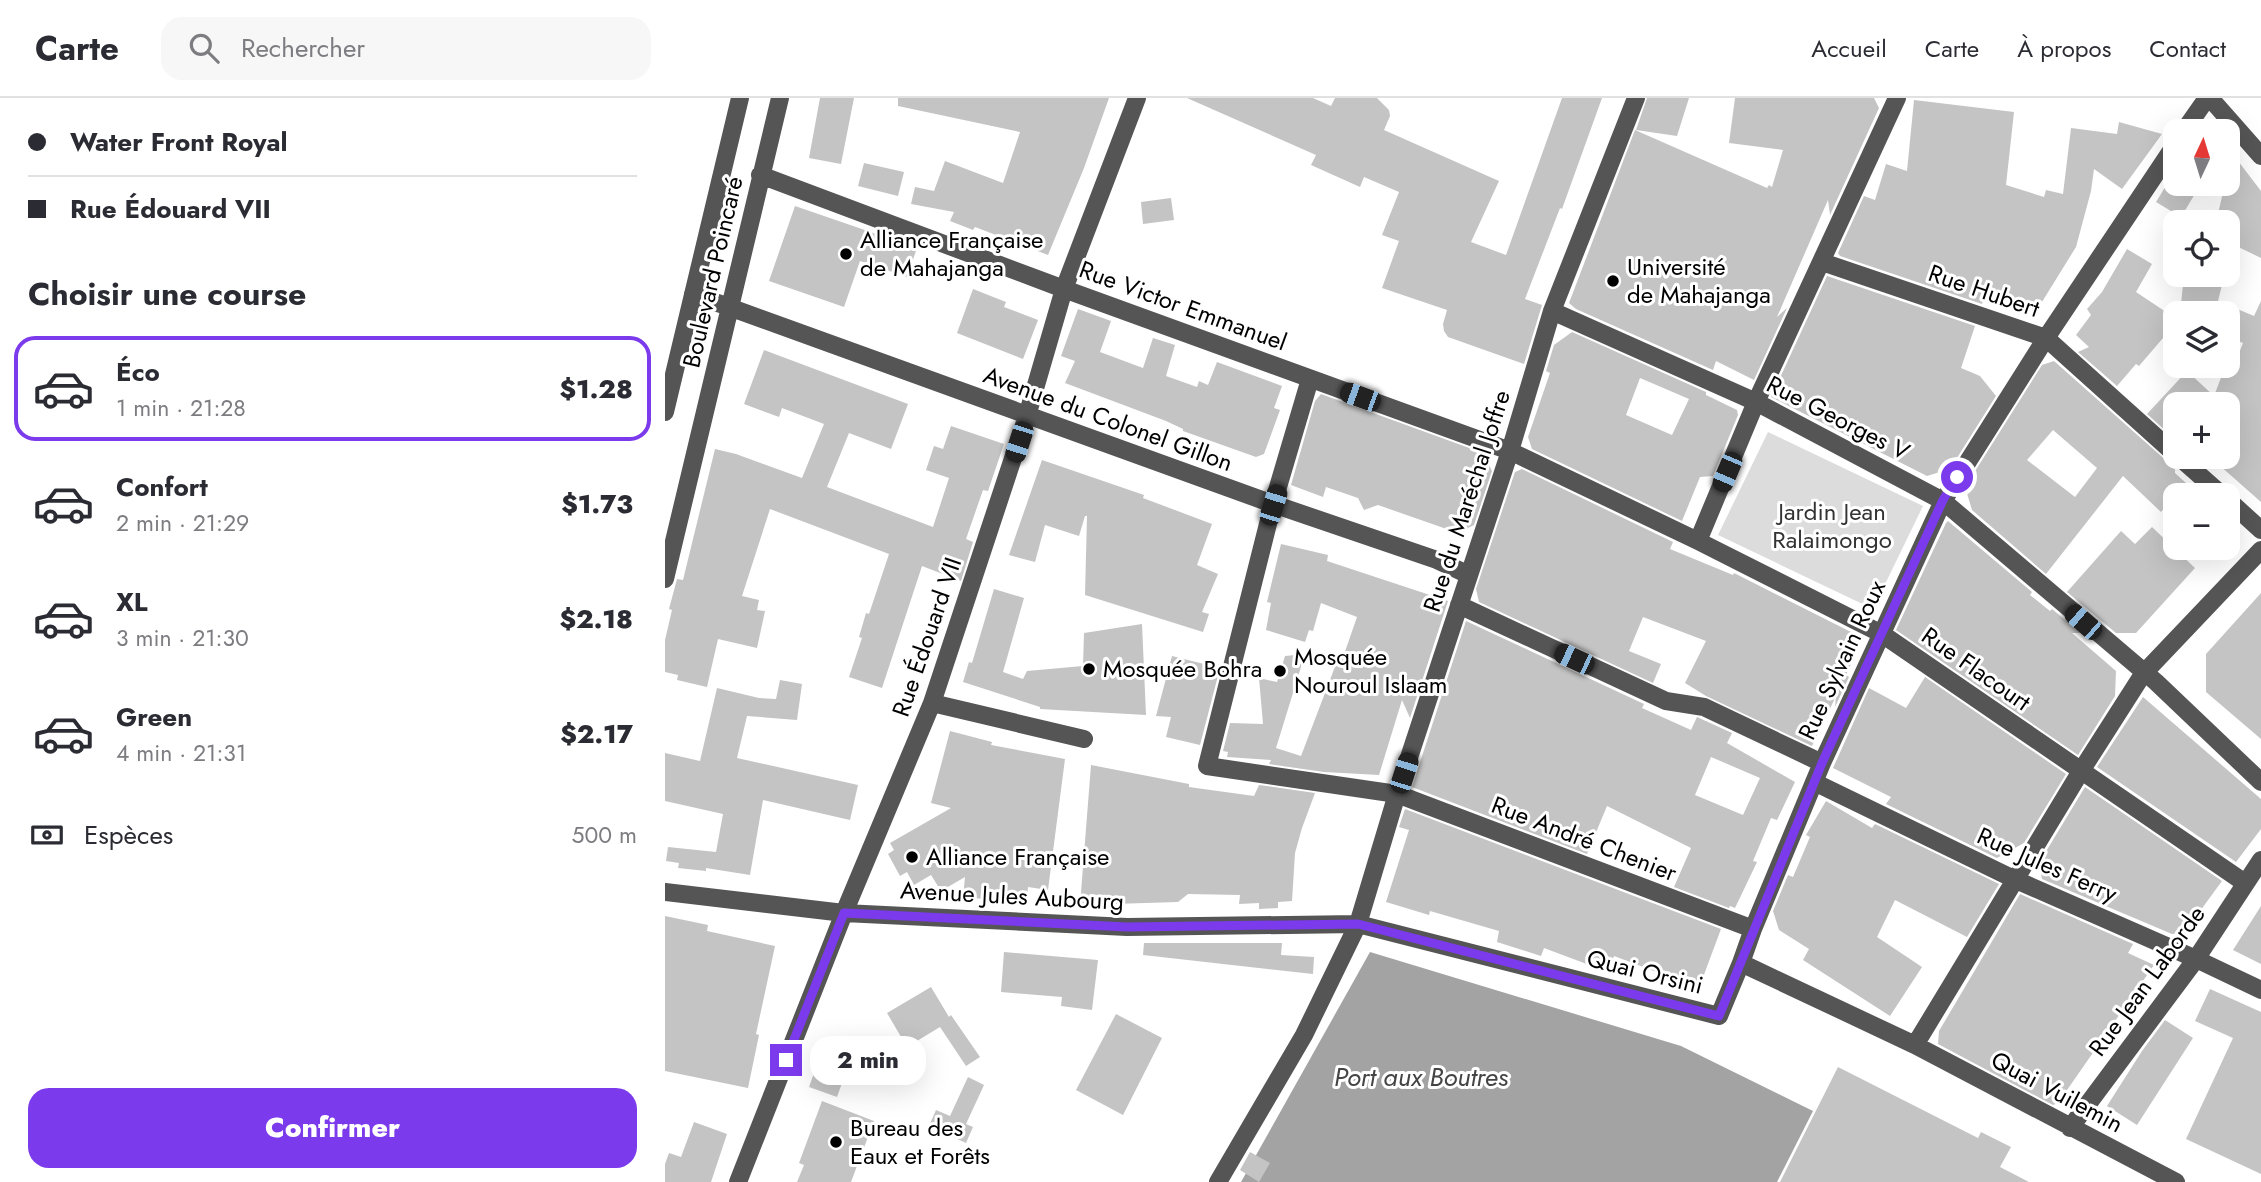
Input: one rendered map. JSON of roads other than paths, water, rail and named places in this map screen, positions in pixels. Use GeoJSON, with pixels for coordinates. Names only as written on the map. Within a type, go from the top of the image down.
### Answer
{"type":"FeatureCollection","features":[{"type":"Feature","properties":{"kind":"street","name":"Boulevard Poincaré"},"geometry":{"type":"LineString","coordinates":[[665,412],[740,98]]}},
{"type":"Feature","properties":{"kind":"street","name":"Boulevard Poincaré"},"geometry":{"type":"LineString","coordinates":[[665,579],[780,98]]}},
{"type":"Feature","properties":{"kind":"street","name":"Rue Édouard VII"},"geometry":{"type":"LineString","coordinates":[[738,1182],[844,913],[932,703],[1027,416],[1064,289],[1137,98]]}},
{"type":"Feature","properties":{"kind":"street","name":"Rue du Maréchal Joffre"},"geometry":{"type":"LineString","coordinates":[[1218,1182],[1304,1035],[1358,924],[1397,794],[1510,451],[1552,311],[1636,98]]}},
{"type":"Feature","properties":{"kind":"street"},"geometry":{"type":"LineString","coordinates":[[1698,541],[1756,402],[1897,98]]}},
{"type":"Feature","properties":{"kind":"street"},"geometry":{"type":"LineString","coordinates":[[2193,119],[2208,98],[2261,156]]}},
{"type":"Feature","properties":{"kind":"street","name":"Rue Sylvain Roux"},"geometry":{"type":"LineString","coordinates":[[1741,963],[1822,763],[1943,500],[2046,338],[2163,163]]}},
{"type":"Feature","properties":{"kind":"street","name":"Rue Victor Emmanuel"},"geometry":{"type":"LineString","coordinates":[[760,175],[1510,451]]}},
{"type":"Feature","properties":{"kind":"street","name":"Rue Hubert"},"geometry":{"type":"LineString","coordinates":[[1822,262],[2046,338],[2163,442]]}},
{"type":"Feature","properties":{"kind":"street","name":"Avenue du Colonel Gillon"},"geometry":{"type":"LineString","coordinates":[[693,294],[1273,505],[1437,560],[1469,575]]}},
{"type":"Feature","properties":{"kind":"street","name":"Rue Georges V"},"geometry":{"type":"LineString","coordinates":[[1552,311],[1756,402],[1943,500],[2167,692],[2261,782]]}},
{"type":"Feature","properties":{"kind":"street"},"geometry":{"type":"LineString","coordinates":[[1273,505],[1310,379]]}},
{"type":"Feature","properties":{"kind":"street","name":"Rue Flacourt"},"geometry":{"type":"LineString","coordinates":[[1510,451],[1698,541],[1882,634],[2245,883]]}},
{"type":"Feature","properties":{"kind":"street","name":"Rue Hubert"},"geometry":{"type":"LineString","coordinates":[[2193,469],[2208,483]]}},
{"type":"Feature","properties":{"kind":"street","name":"Rue André Chenier"},"geometry":{"type":"LineString","coordinates":[[1273,505],[1207,766],[1397,794],[1753,929]]}},
{"type":"Feature","properties":{"kind":"street"},"geometry":{"type":"LineString","coordinates":[[2240,511],[2261,530]]}},
{"type":"Feature","properties":{"kind":"street"},"geometry":{"type":"LineString","coordinates":[[1915,1045],[2143,674],[2261,550]]}},
{"type":"Feature","properties":{"kind":"street"},"geometry":{"type":"LineString","coordinates":[[1459,605],[1666,701],[1704,706],[1822,763]]}},
{"type":"Feature","properties":{"kind":"street"},"geometry":{"type":"LineString","coordinates":[[932,703],[1084,739]]}},
{"type":"Feature","properties":{"kind":"street","name":"Rue Jules Ferry"},"geometry":{"type":"LineString","coordinates":[[1814,782],[2016,880],[2261,990]]}},
{"type":"Feature","properties":{"kind":"street","name":"Rue Jean Laborde"},"geometry":{"type":"LineString","coordinates":[[2070,1128],[2196,959],[2261,860]]}},
{"type":"Feature","properties":{"kind":"street","name":"Avenue Jules Aubourg"},"geometry":{"type":"LineString","coordinates":[[665,892],[844,913],[1127,927],[1358,924]]}},
{"type":"Feature","properties":{"kind":"street","name":"Quai Orsini"},"geometry":{"type":"LineString","coordinates":[[1358,924],[1719,1016],[1741,963],[1915,1045]]}},
{"type":"Feature","properties":{"kind":"street","name":"Quai Vuilemin"},"geometry":{"type":"LineString","coordinates":[[1915,1045],[2176,1182]]}},
{"type":"Feature","properties":{"kind":"water","name":"Port aux Boutres"},"geometry":{"type":"Polygon","coordinates":[[[1370,952],[1681,1046],[1813,1111],[1777,1182],[1241,1182],[1370,952]]]}},
{"type":"Feature","properties":{"kind":"place","name":"Alliance Française de Mahajanga"},"geometry":{"type":"Point","coordinates":[846,254]}},
{"type":"Feature","properties":{"kind":"place","name":"Université de Mahajanga"},"geometry":{"type":"Point","coordinates":[1613,281]}},
{"type":"Feature","properties":{"kind":"place","name":"Mosquée Bohra"},"geometry":{"type":"Point","coordinates":[1089,669]}},
{"type":"Feature","properties":{"kind":"place","name":"Mosquée Nouroul Islaam"},"geometry":{"type":"Point","coordinates":[1280,671]}},
{"type":"Feature","properties":{"kind":"place","name":"Alliance Française"},"geometry":{"type":"Point","coordinates":[912,857]}},
{"type":"Feature","properties":{"kind":"place","name":"Bureau des Eaux et Forêts"},"geometry":{"type":"Point","coordinates":[836,1142]}},
{"type":"Feature","properties":{"kind":"park label","name":"Jardin Jean Ralaimongo"},"geometry":{"type":"Point","coordinates":[1832,526]}}]}
